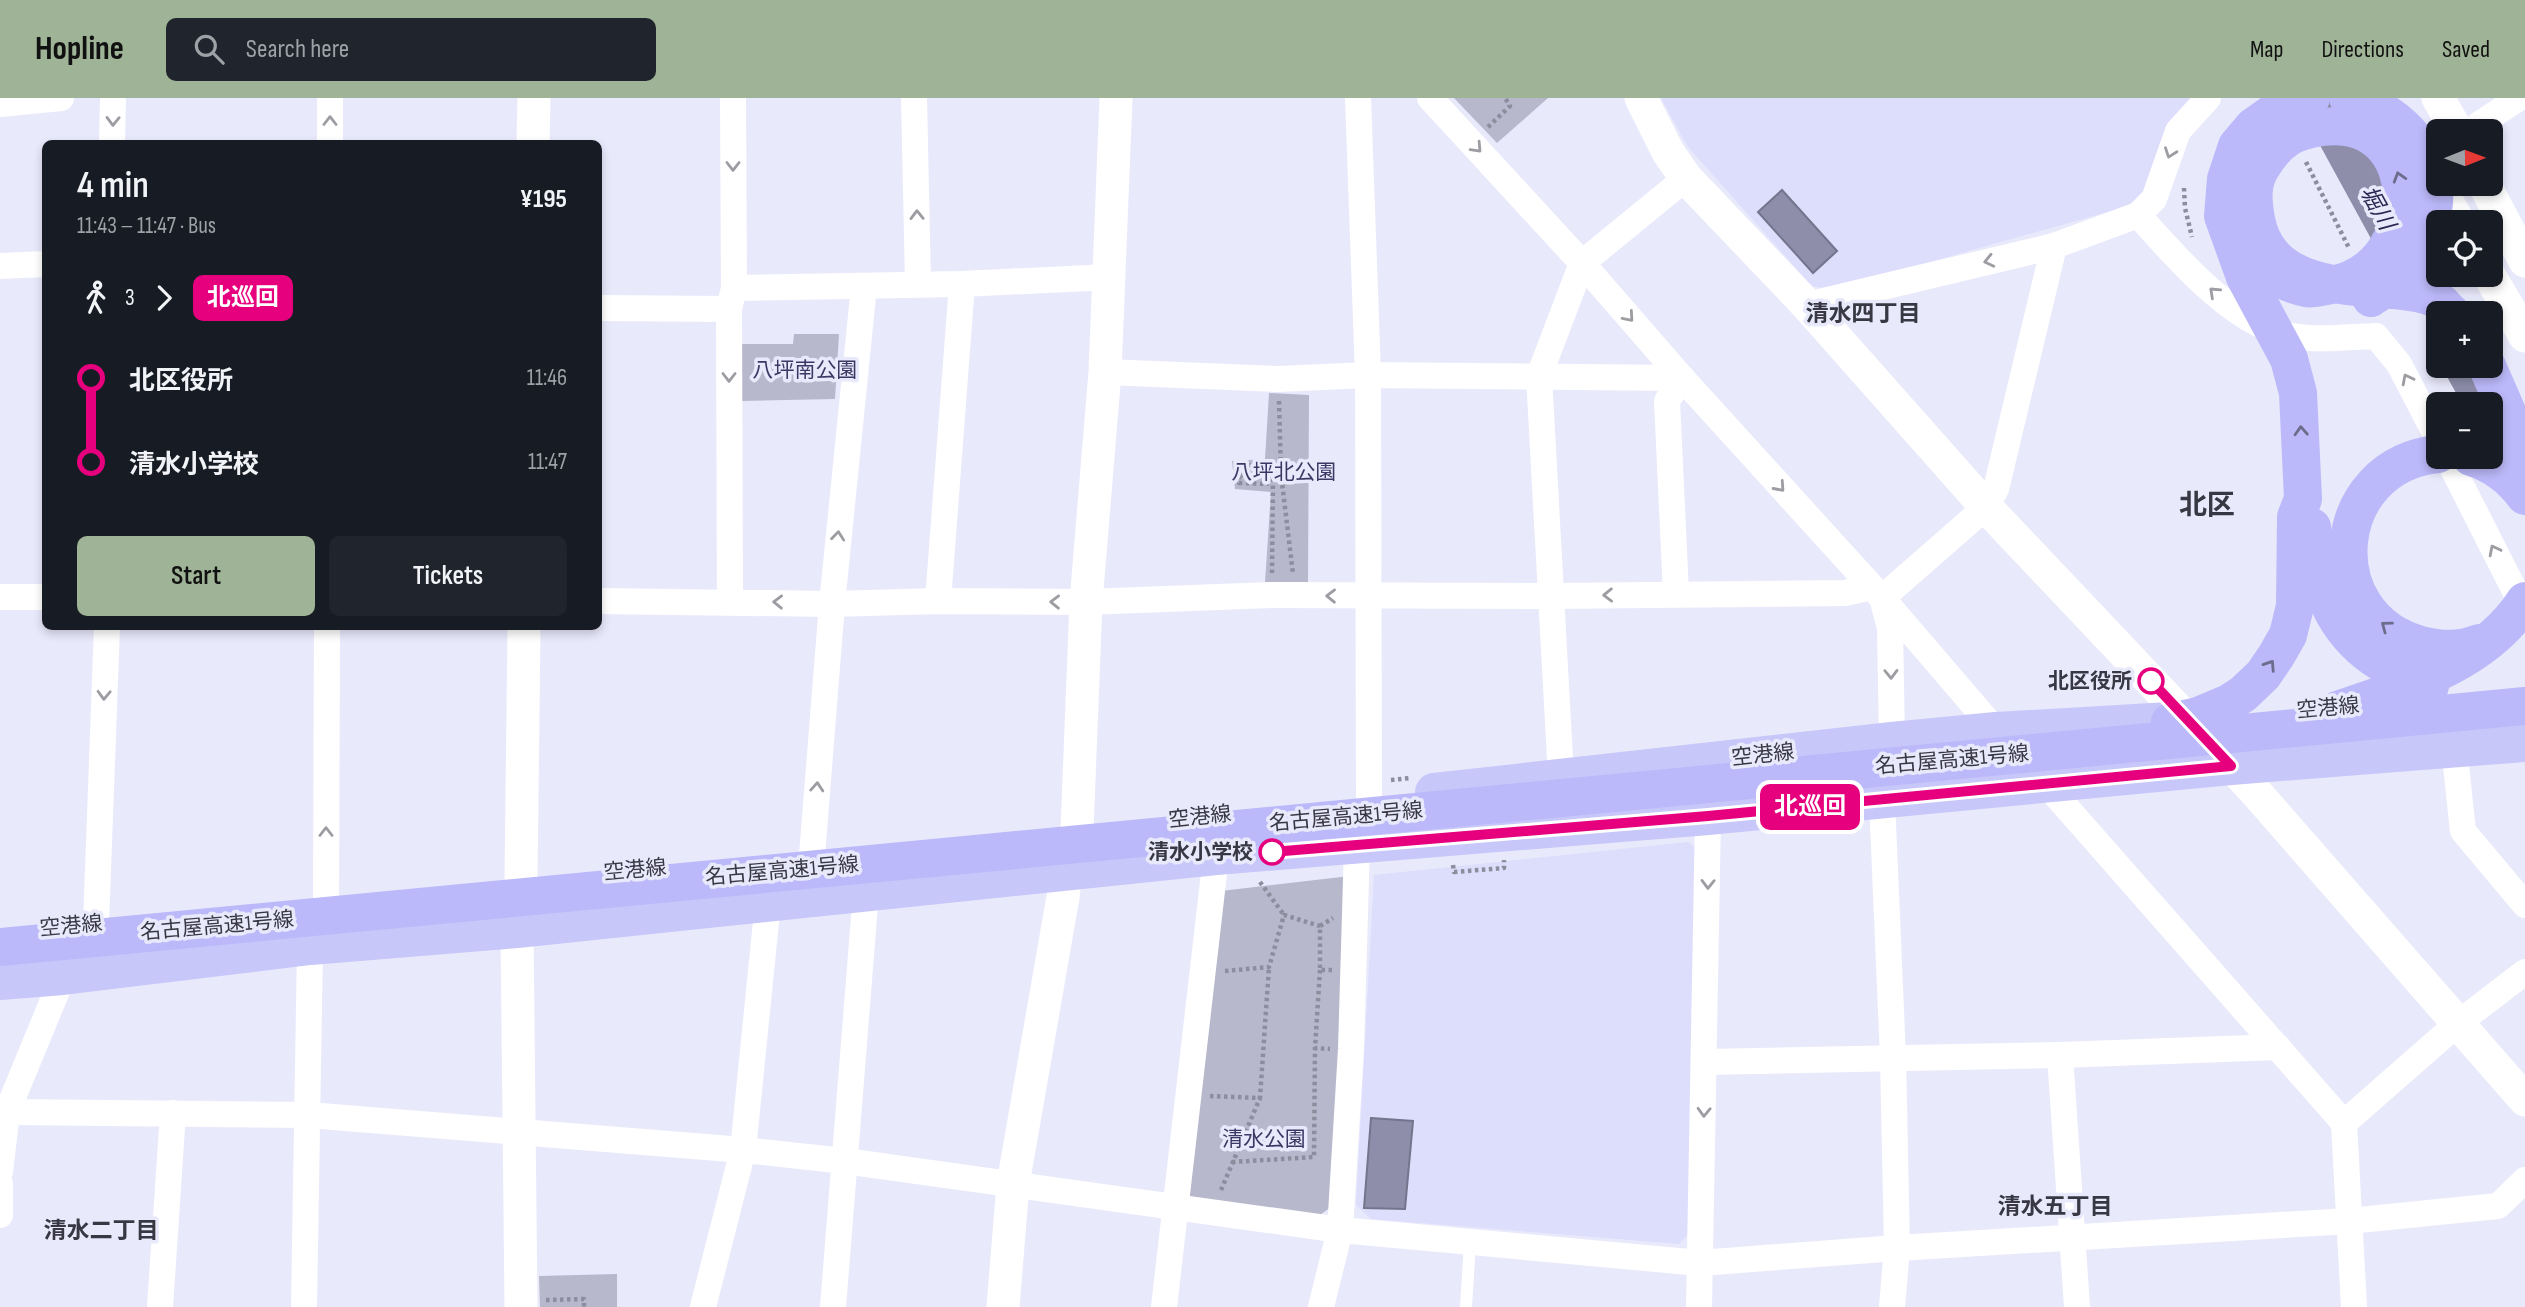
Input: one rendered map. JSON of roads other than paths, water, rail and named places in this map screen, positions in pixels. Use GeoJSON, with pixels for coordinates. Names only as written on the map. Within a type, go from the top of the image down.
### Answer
{"type":"FeatureCollection","features":[{"type":"Feature","properties":{"kind":"highway"},"geometry":{"type":"LineString","coordinates":[[2277,98],[2253,112],[2229,137],[2217,169],[2213,216],[2232,259],[2272,302],[2314,312],[2337,312],[2360,306],[2405,274],[2426,238],[2434,197],[2433,180],[2418,144],[2395,118],[2371,104],[2348,98]]}},
{"type":"Feature","properties":{"kind":"highway"},"geometry":{"type":"LineString","coordinates":[[1766,777],[1793,767],[2165,723],[2198,716],[2229,703],[2263,676],[2288,635],[2295,606],[2296,517],[2302,499],[2298,393],[2280,337],[2245,276],[2222,216],[2226,179],[2237,146],[2253,127],[2281,107],[2311,98]]}},
{"type":"Feature","properties":{"kind":"highway"},"geometry":{"type":"LineString","coordinates":[[2325,98],[2285,117],[2264,136],[2249,155],[2240,179],[2239,207],[2247,246],[2261,266],[2282,280],[2309,289],[2330,285],[2332,284],[2340,283],[2351,281],[2368,270],[2390,244],[2400,217],[2403,193],[2398,169],[2390,154],[2375,140],[2359,131],[2343,127],[2325,127],[2296,132],[2272,150],[2256,176],[2252,200],[2257,226],[2270,252],[2285,267],[2303,276],[2326,284],[2332,284],[2339,285],[2352,287],[2409,292],[2440,301]]}},
{"type":"Feature","properties":{"kind":"highway"},"geometry":{"type":"LineString","coordinates":[[2493,378],[2518,427],[2513,444],[2525,468]]}},
{"type":"Feature","properties":{"kind":"highway"},"geometry":{"type":"LineString","coordinates":[[2426,456],[2412,458],[2385,473],[2358,506],[2348,535],[2347,550],[2351,575],[2362,599],[2377,620],[2400,636],[2415,643],[2449,650],[2468,648],[2487,640],[2525,609]]}},
{"type":"Feature","properties":{"kind":"highway"},"geometry":{"type":"LineString","coordinates":[[2498,469],[2525,496]]}},
{"type":"Feature","properties":{"kind":"highway"},"geometry":{"type":"LineString","coordinates":[[2302,499],[2309,514],[2325,596],[2355,643],[2375,660],[2397,673],[2437,688],[2525,691]]}},
{"type":"Feature","properties":{"kind":"highway"},"geometry":{"type":"LineString","coordinates":[[1710,809],[1766,789],[2240,737],[2306,720],[2432,676],[2497,635],[2525,601]]}},
{"type":"Feature","properties":{"kind":"highway","name":"空港線"},"geometry":{"type":"LineString","coordinates":[[0,932],[520,880],[1077,830],[1996,731],[2187,720],[2525,691]]}},
{"type":"Feature","properties":{"kind":"highway","name":"名古屋高速1号線"},"geometry":{"type":"LineString","coordinates":[[0,947],[2525,706]]}},
{"type":"Feature","properties":{"kind":"highway","name":"名古屋高速1号線"},"geometry":{"type":"LineString","coordinates":[[0,967],[1710,809],[2525,727]]}},
{"type":"Feature","properties":{"kind":"highway","name":"空港線"},"geometry":{"type":"LineString","coordinates":[[0,981],[310,946],[517,929],[1216,856],[1357,846],[1710,809],[1882,800],[2231,766],[2525,743]]}},
{"type":"Feature","properties":{"kind":"street"},"geometry":{"type":"LineString","coordinates":[[0,104],[61,98]]}},
{"type":"Feature","properties":{"kind":"street"},"geometry":{"type":"LineString","coordinates":[[112,140],[113,98]]}},
{"type":"Feature","properties":{"kind":"street"},"geometry":{"type":"LineString","coordinates":[[330,98],[330,140]]}},
{"type":"Feature","properties":{"kind":"street"},"geometry":{"type":"LineString","coordinates":[[533,140],[534,98]]}},
{"type":"Feature","properties":{"kind":"street"},"geometry":{"type":"LineString","coordinates":[[730,601],[733,98]]}},
{"type":"Feature","properties":{"kind":"street"},"geometry":{"type":"LineString","coordinates":[[914,98],[918,283]]}},
{"type":"Feature","properties":{"kind":"street"},"geometry":{"type":"LineString","coordinates":[[1003,1307],[1013,1184],[1066,872],[1077,830],[1086,603],[1105,372],[1116,98]]}},
{"type":"Feature","properties":{"kind":"street"},"geometry":{"type":"LineString","coordinates":[[1358,98],[1368,375],[1369,799]]}},
{"type":"Feature","properties":{"kind":"street"},"geometry":{"type":"LineString","coordinates":[[1430,98],[1877,592],[1996,731]]}},
{"type":"Feature","properties":{"kind":"street"},"geometry":{"type":"LineString","coordinates":[[1641,98],[1668,152],[1686,178],[1807,305],[1986,507],[2231,766],[2525,1100]]}},
{"type":"Feature","properties":{"kind":"street"},"geometry":{"type":"LineString","coordinates":[[1807,305],[2054,246],[2138,215],[2154,199],[2178,131],[2208,98]]}},
{"type":"Feature","properties":{"kind":"street"},"geometry":{"type":"LineString","coordinates":[[2438,98],[2450,119]]}},
{"type":"Feature","properties":{"kind":"street"},"geometry":{"type":"LineString","coordinates":[[2486,119],[2513,100]]}},
{"type":"Feature","properties":{"kind":"street"},"geometry":{"type":"LineString","coordinates":[[2387,102],[2452,210]]}},
{"type":"Feature","properties":{"kind":"street"},"geometry":{"type":"LineString","coordinates":[[1561,777],[1539,376],[1582,263],[1686,178]]}},
{"type":"Feature","properties":{"kind":"street"},"geometry":{"type":"LineString","coordinates":[[2490,196],[2525,261]]}},
{"type":"Feature","properties":{"kind":"street"},"geometry":{"type":"LineString","coordinates":[[2138,215],[2170,250],[2229,306],[2274,331],[2314,338],[2376,336],[2399,364],[2426,416]]}},
{"type":"Feature","properties":{"kind":"street"},"geometry":{"type":"LineString","coordinates":[[602,601],[1086,603],[1283,595],[1368,597],[1877,592],[1986,507],[1996,489],[2054,246]]}},
{"type":"Feature","properties":{"kind":"street"},"geometry":{"type":"LineString","coordinates":[[0,266],[42,264]]}},
{"type":"Feature","properties":{"kind":"street"},"geometry":{"type":"LineString","coordinates":[[602,308],[864,286],[1110,277]]}},
{"type":"Feature","properties":{"kind":"street"},"geometry":{"type":"LineString","coordinates":[[938,601],[962,284]]}},
{"type":"Feature","properties":{"kind":"street"},"geometry":{"type":"LineString","coordinates":[[812,855],[832,604],[864,286]]}},
{"type":"Feature","properties":{"kind":"street"},"geometry":{"type":"LineString","coordinates":[[2496,287],[2525,336]]}},
{"type":"Feature","properties":{"kind":"street"},"geometry":{"type":"LineString","coordinates":[[1105,372],[1278,379],[1368,375],[1682,378]]}},
{"type":"Feature","properties":{"kind":"street"},"geometry":{"type":"LineString","coordinates":[[1676,593],[1667,401],[1682,378]]}},
{"type":"Feature","properties":{"kind":"street"},"geometry":{"type":"LineString","coordinates":[[2453,469],[2525,609]]}},
{"type":"Feature","properties":{"kind":"street"},"geometry":{"type":"LineString","coordinates":[[1877,592],[1890,628],[1892,741]]}},
{"type":"Feature","properties":{"kind":"street"},"geometry":{"type":"LineString","coordinates":[[0,597],[42,597]]}},
{"type":"Feature","properties":{"kind":"street"},"geometry":{"type":"LineString","coordinates":[[0,1172],[7,1112],[63,976],[96,924],[107,630]]}},
{"type":"Feature","properties":{"kind":"street"},"geometry":{"type":"LineString","coordinates":[[326,900],[327,630]]}},
{"type":"Feature","properties":{"kind":"street"},"geometry":{"type":"LineString","coordinates":[[521,1303],[517,929],[524,630]]}},
{"type":"Feature","properties":{"kind":"street"},"geometry":{"type":"LineString","coordinates":[[2454,747],[2463,831],[2525,905]]}},
{"type":"Feature","properties":{"kind":"street"},"geometry":{"type":"LineString","coordinates":[[2045,783],[2344,1123],[2354,1307]]}},
{"type":"Feature","properties":{"kind":"street"},"geometry":{"type":"LineString","coordinates":[[1882,800],[1893,1057],[1897,1248],[1892,1307]]}},
{"type":"Feature","properties":{"kind":"street"},"geometry":{"type":"LineString","coordinates":[[1699,1307],[1710,809]]}},
{"type":"Feature","properties":{"kind":"street"},"geometry":{"type":"LineString","coordinates":[[1321,1307],[1340,1230],[1352,1049],[1357,846]]}},
{"type":"Feature","properties":{"kind":"street"},"geometry":{"type":"LineString","coordinates":[[1164,1307],[1216,856]]}},
{"type":"Feature","properties":{"kind":"street"},"geometry":{"type":"LineString","coordinates":[[833,1307],[866,892]]}},
{"type":"Feature","properties":{"kind":"street"},"geometry":{"type":"LineString","coordinates":[[703,1307],[743,1150],[768,902]]}},
{"type":"Feature","properties":{"kind":"street"},"geometry":{"type":"LineString","coordinates":[[304,1307],[310,946]]}},
{"type":"Feature","properties":{"kind":"street"},"geometry":{"type":"LineString","coordinates":[[2344,1123],[2457,1024],[2525,972]]}},
{"type":"Feature","properties":{"kind":"street"},"geometry":{"type":"LineString","coordinates":[[1705,1062],[2060,1055],[2277,1047]]}},
{"type":"Feature","properties":{"kind":"street"},"geometry":{"type":"LineString","coordinates":[[2060,1055],[2077,1307]]}},
{"type":"Feature","properties":{"kind":"street"},"geometry":{"type":"LineString","coordinates":[[7,1112],[309,1115],[743,1150],[845,1161],[1174,1209],[1340,1230],[1700,1263],[1897,1248],[2349,1221],[2498,1206],[2525,1180]]}},
{"type":"Feature","properties":{"kind":"street"},"geometry":{"type":"LineString","coordinates":[[160,1307],[173,1113]]}},
{"type":"Feature","properties":{"kind":"street"},"geometry":{"type":"LineString","coordinates":[[0,1184],[0,1215]]}},
{"type":"Feature","properties":{"kind":"lane"},"geometry":{"type":"LineString","coordinates":[[1466,1307],[1470,1242]]}},
{"type":"Feature","properties":{"kind":"waterway","name":"堀川"},"geometry":{"type":"LineString","coordinates":[[2318,100],[2406,261]]}},
{"type":"Feature","properties":{"kind":"waterway","name":"堀川"},"geometry":{"type":"LineString","coordinates":[[2471,378],[2478,392]]}},
{"type":"Feature","properties":{"kind":"place","name":"北区役所"},"geometry":{"type":"Point","coordinates":[2151,681]}},
{"type":"Feature","properties":{"kind":"place","name":"清水小学校"},"geometry":{"type":"Point","coordinates":[1272,852]}},
{"type":"Feature","properties":{"kind":"district","name":"清水四丁目"},"geometry":{"type":"Point","coordinates":[1863,314]}},
{"type":"Feature","properties":{"kind":"district","name":"北区"},"geometry":{"type":"Point","coordinates":[2207,505]}},
{"type":"Feature","properties":{"kind":"district","name":"清水五丁目"},"geometry":{"type":"Point","coordinates":[2055,1207]}},
{"type":"Feature","properties":{"kind":"district","name":"清水二丁目"},"geometry":{"type":"Point","coordinates":[101,1231]}},
{"type":"Feature","properties":{"kind":"park label","name":"八坪南公園"},"geometry":{"type":"Point","coordinates":[805,370]}},
{"type":"Feature","properties":{"kind":"park label","name":"八坪北公園"},"geometry":{"type":"Point","coordinates":[1284,472]}},
{"type":"Feature","properties":{"kind":"park label","name":"清水公園"},"geometry":{"type":"Point","coordinates":[1264,1139]}}]}
